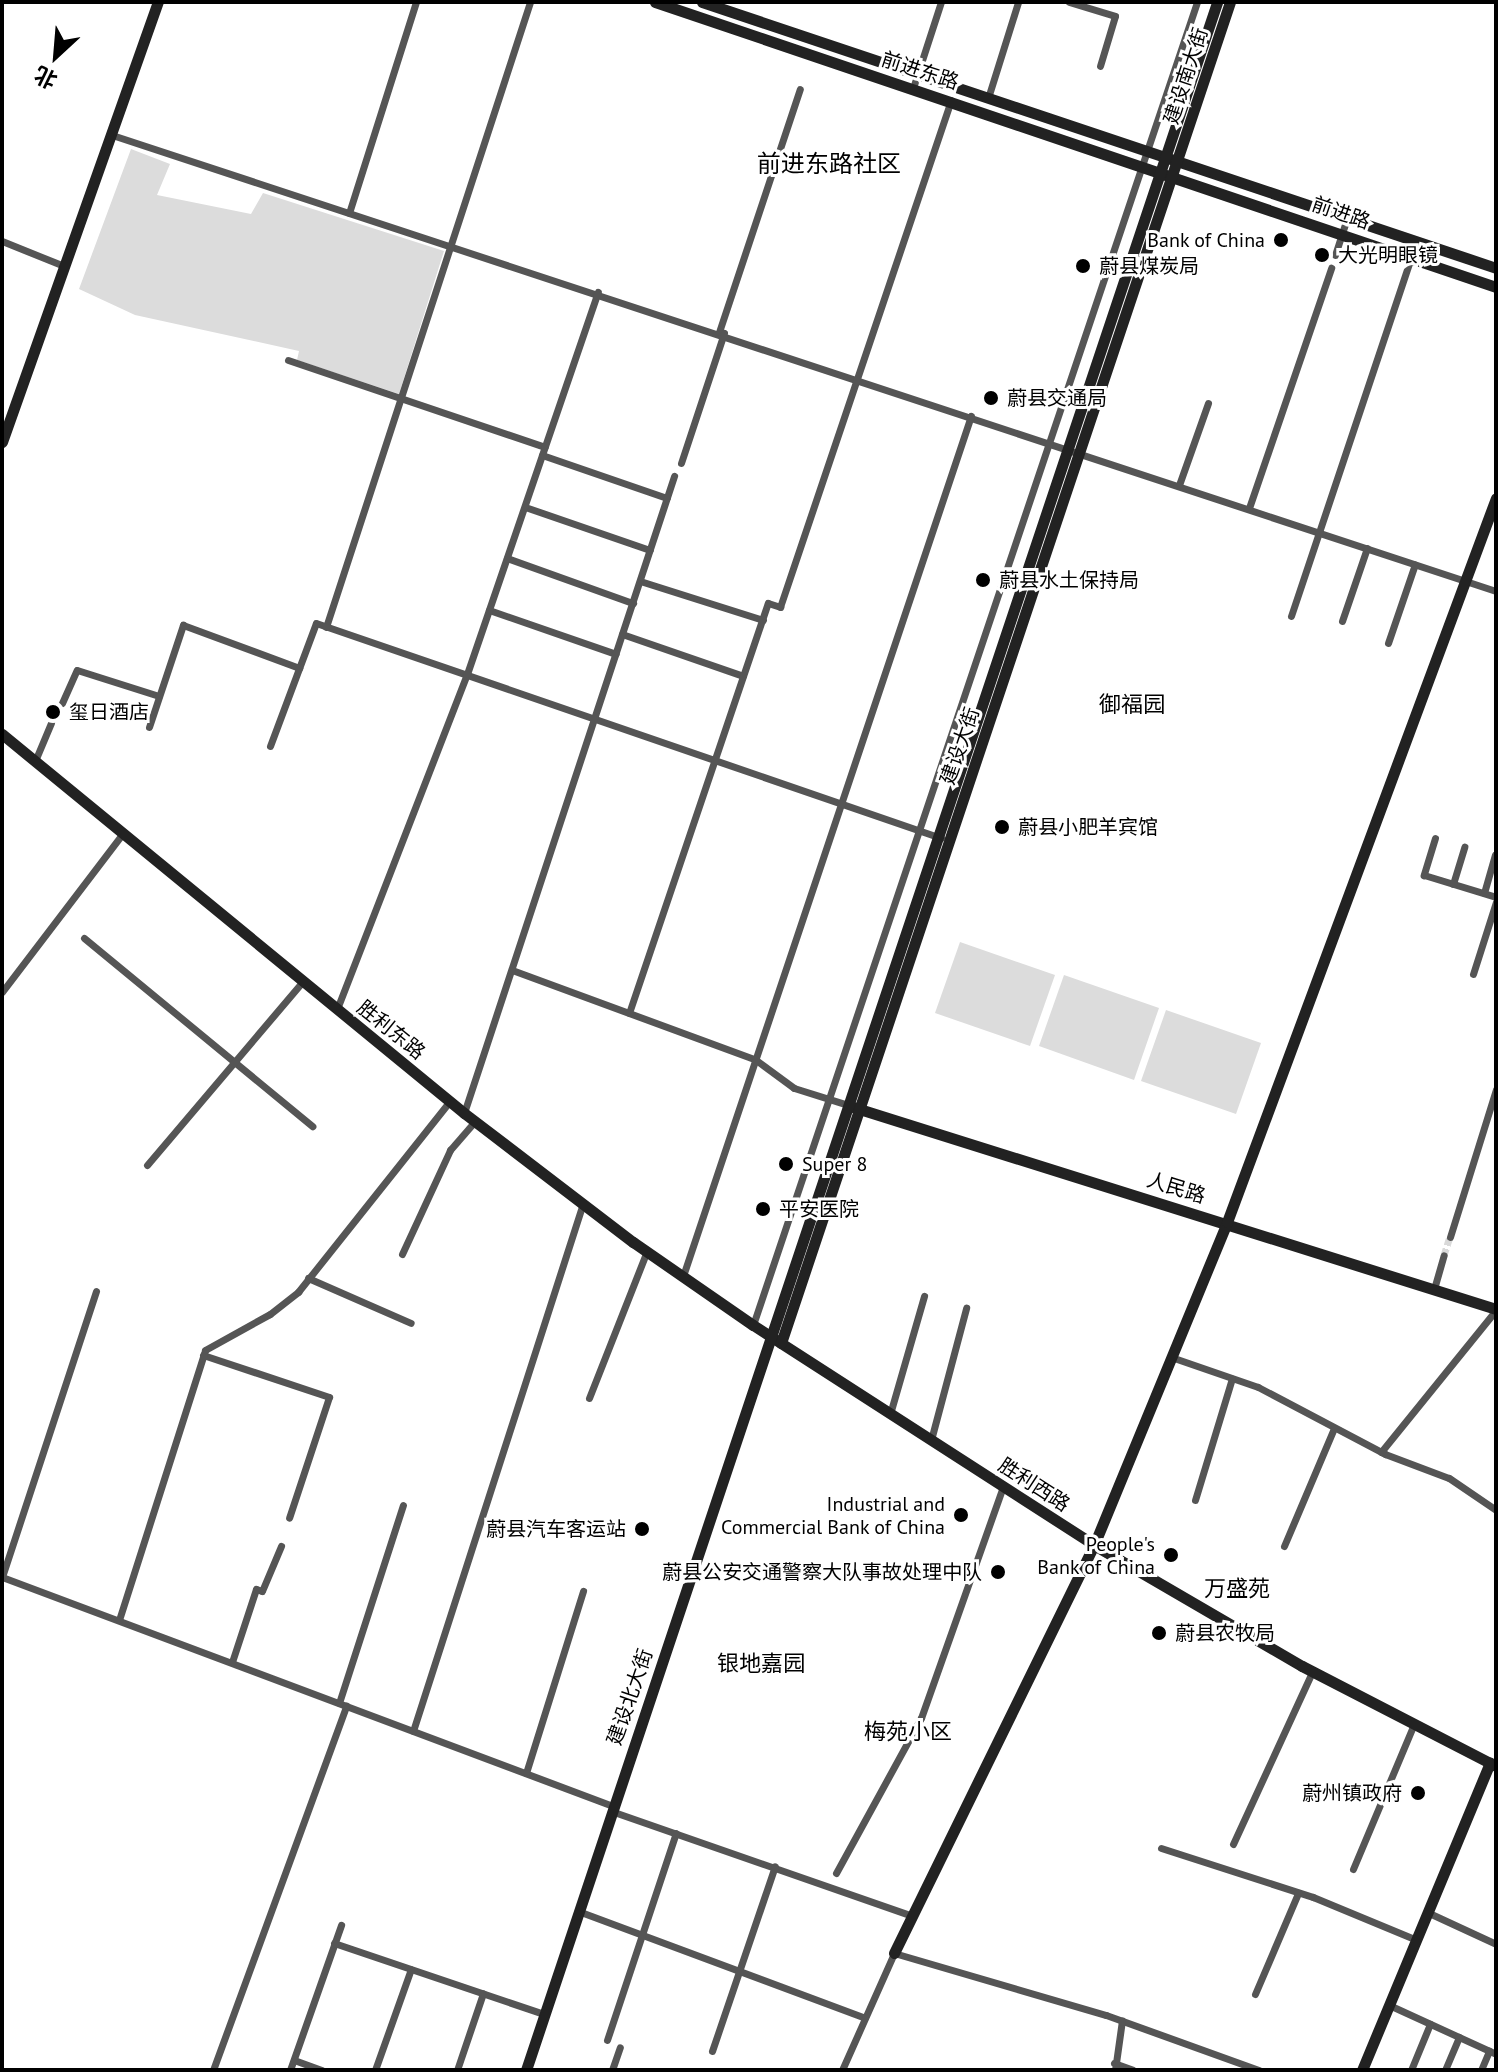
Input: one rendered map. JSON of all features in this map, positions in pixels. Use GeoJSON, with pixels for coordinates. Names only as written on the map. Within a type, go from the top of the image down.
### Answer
{"type":"FeatureCollection","features":[{"type":"Feature","properties":{"kind":"main road"},"geometry":{"type":"LineString","coordinates":[[2,442],[158,2]]}},
{"type":"Feature","properties":{"kind":"main road","name":"前进东路"},"geometry":{"type":"LineString","coordinates":[[655,2],[1167,173]]}},
{"type":"Feature","properties":{"kind":"main road","name":"前进东路"},"geometry":{"type":"LineString","coordinates":[[702,2],[1171,160]]}},
{"type":"Feature","properties":{"kind":"main road","name":"建设南大街"},"geometry":{"type":"LineString","coordinates":[[1171,160],[1217,2]]}},
{"type":"Feature","properties":{"kind":"main road","name":"建设南大街"},"geometry":{"type":"LineString","coordinates":[[1171,160],[1230,2]]}},
{"type":"Feature","properties":{"kind":"main road","name":"建设大街"},"geometry":{"type":"LineString","coordinates":[[775,1340],[845,1104],[1075,450],[1171,160]]}},
{"type":"Feature","properties":{"kind":"main road","name":"前进路"},"geometry":{"type":"LineString","coordinates":[[1171,160],[1496,268]]}},
{"type":"Feature","properties":{"kind":"main road","name":"前进路"},"geometry":{"type":"LineString","coordinates":[[1167,173],[1496,287]]}},
{"type":"Feature","properties":{"kind":"main road"},"geometry":{"type":"LineString","coordinates":[[894,1953],[1094,1545],[1227,1222],[1496,498]]}},
{"type":"Feature","properties":{"kind":"main road","name":"胜利东路"},"geometry":{"type":"LineString","coordinates":[[2,734],[464,1113],[647,1251],[775,1340]]}},
{"type":"Feature","properties":{"kind":"main road","name":"建设大街"},"geometry":{"type":"LineString","coordinates":[[775,1340],[858,1109],[941,838]]}},
{"type":"Feature","properties":{"kind":"main road","name":"人民路"},"geometry":{"type":"LineString","coordinates":[[845,1104],[1227,1222],[1496,1310]]}},
{"type":"Feature","properties":{"kind":"main road","name":"胜利西路"},"geometry":{"type":"LineString","coordinates":[[775,1340],[1094,1545],[1312,1672],[1493,1765]]}},
{"type":"Feature","properties":{"kind":"main road","name":"建设北大街"},"geometry":{"type":"LineString","coordinates":[[526,2070],[612,1808],[775,1340]]}},
{"type":"Feature","properties":{"kind":"main road"},"geometry":{"type":"LineString","coordinates":[[1362,2070],[1493,1765]]}},
{"type":"Feature","properties":{"kind":"street"},"geometry":{"type":"LineString","coordinates":[[349,213],[416,2]]}},
{"type":"Feature","properties":{"kind":"street"},"geometry":{"type":"LineString","coordinates":[[326,627],[530,2]]}},
{"type":"Feature","properties":{"kind":"street"},"geometry":{"type":"LineString","coordinates":[[913,88],[941,2]]}},
{"type":"Feature","properties":{"kind":"street"},"geometry":{"type":"LineString","coordinates":[[988,98],[1018,2]]}},
{"type":"Feature","properties":{"kind":"street"},"geometry":{"type":"LineString","coordinates":[[1069,2],[1115,16],[1100,66]]}},
{"type":"Feature","properties":{"kind":"street"},"geometry":{"type":"LineString","coordinates":[[753,1325],[1197,2]]}},
{"type":"Feature","properties":{"kind":"street"},"geometry":{"type":"LineString","coordinates":[[1188,26],[1207,33]]}},
{"type":"Feature","properties":{"kind":"street"},"geometry":{"type":"LineString","coordinates":[[681,463],[800,89]]}},
{"type":"Feature","properties":{"kind":"street"},"geometry":{"type":"LineString","coordinates":[[629,1013],[768,603],[780,607],[951,100]]}},
{"type":"Feature","properties":{"kind":"street"},"geometry":{"type":"LineString","coordinates":[[112,135],[451,248],[721,332],[1496,591]]}},
{"type":"Feature","properties":{"kind":"street"},"geometry":{"type":"LineString","coordinates":[[1335,255],[1347,218]]}},
{"type":"Feature","properties":{"kind":"street"},"geometry":{"type":"LineString","coordinates":[[2,241],[64,266]]}},
{"type":"Feature","properties":{"kind":"street"},"geometry":{"type":"LineString","coordinates":[[1291,616],[1411,257]]}},
{"type":"Feature","properties":{"kind":"street"},"geometry":{"type":"LineString","coordinates":[[1249,508],[1331,268]]}},
{"type":"Feature","properties":{"kind":"street"},"geometry":{"type":"LineString","coordinates":[[337,1009],[467,674],[598,292]]}},
{"type":"Feature","properties":{"kind":"street"},"geometry":{"type":"LineString","coordinates":[[288,360],[402,398],[667,498]]}},
{"type":"Feature","properties":{"kind":"street"},"geometry":{"type":"LineString","coordinates":[[1179,485],[1208,403]]}},
{"type":"Feature","properties":{"kind":"street"},"geometry":{"type":"LineString","coordinates":[[683,1276],[971,416]]}},
{"type":"Feature","properties":{"kind":"street"},"geometry":{"type":"LineString","coordinates":[[464,1113],[674,476]]}},
{"type":"Feature","properties":{"kind":"street"},"geometry":{"type":"LineString","coordinates":[[525,507],[650,550]]}},
{"type":"Feature","properties":{"kind":"street"},"geometry":{"type":"LineString","coordinates":[[1342,621],[1367,548]]}},
{"type":"Feature","properties":{"kind":"street"},"geometry":{"type":"LineString","coordinates":[[507,558],[633,603]]}},
{"type":"Feature","properties":{"kind":"street"},"geometry":{"type":"LineString","coordinates":[[1388,643],[1415,564]]}},
{"type":"Feature","properties":{"kind":"street"},"geometry":{"type":"LineString","coordinates":[[640,581],[763,620]]}},
{"type":"Feature","properties":{"kind":"street"},"geometry":{"type":"LineString","coordinates":[[489,610],[616,654]]}},
{"type":"Feature","properties":{"kind":"street"},"geometry":{"type":"LineString","coordinates":[[270,746],[316,623],[941,838]]}},
{"type":"Feature","properties":{"kind":"street"},"geometry":{"type":"LineString","coordinates":[[149,727],[183,625],[299,668]]}},
{"type":"Feature","properties":{"kind":"street"},"geometry":{"type":"LineString","coordinates":[[622,634],[743,676]]}},
{"type":"Feature","properties":{"kind":"street"},"geometry":{"type":"LineString","coordinates":[[62,703],[77,670],[159,696]]}},
{"type":"Feature","properties":{"kind":"street"},"geometry":{"type":"LineString","coordinates":[[35,761],[51,723]]}},
{"type":"Feature","properties":{"kind":"street"},"geometry":{"type":"LineString","coordinates":[[2,992],[123,833]]}},
{"type":"Feature","properties":{"kind":"street"},"geometry":{"type":"LineString","coordinates":[[1435,838],[1424,875],[1484,893],[1496,900],[1473,974]]}},
{"type":"Feature","properties":{"kind":"street"},"geometry":{"type":"LineString","coordinates":[[1453,884],[1464,847]]}},
{"type":"Feature","properties":{"kind":"street"},"geometry":{"type":"LineString","coordinates":[[1484,893],[1495,855]]}},
{"type":"Feature","properties":{"kind":"street"},"geometry":{"type":"LineString","coordinates":[[84,938],[312,1126]]}},
{"type":"Feature","properties":{"kind":"street"},"geometry":{"type":"LineString","coordinates":[[512,970],[756,1060],[794,1088],[845,1104]]}},
{"type":"Feature","properties":{"kind":"street"},"geometry":{"type":"LineString","coordinates":[[147,1165],[303,981]]}},
{"type":"Feature","properties":{"kind":"street"},"geometry":{"type":"LineString","coordinates":[[1450,1237],[1496,1089]]}},
{"type":"Feature","properties":{"kind":"street"},"geometry":{"type":"LineString","coordinates":[[119,1620],[203,1355],[270,1314],[308,1278],[450,1101]]}},
{"type":"Feature","properties":{"kind":"street"},"geometry":{"type":"LineString","coordinates":[[402,1254],[450,1150],[475,1121]]}},
{"type":"Feature","properties":{"kind":"street"},"geometry":{"type":"LineString","coordinates":[[413,1731],[583,1203]]}},
{"type":"Feature","properties":{"kind":"street"},"geometry":{"type":"LineString","coordinates":[[589,1398],[647,1251]]}},
{"type":"Feature","properties":{"kind":"street"},"geometry":{"type":"LineString","coordinates":[[1434,1289],[1444,1255]]}},
{"type":"Feature","properties":{"kind":"street"},"geometry":{"type":"LineString","coordinates":[[308,1278],[411,1323]]}},
{"type":"Feature","properties":{"kind":"street"},"geometry":{"type":"LineString","coordinates":[[96,1291],[2,1577],[526,1773],[676,1833],[912,1916]]}},
{"type":"Feature","properties":{"kind":"street"},"geometry":{"type":"LineString","coordinates":[[890,1414],[924,1296]]}},
{"type":"Feature","properties":{"kind":"street"},"geometry":{"type":"LineString","coordinates":[[931,1440],[966,1308]]}},
{"type":"Feature","properties":{"kind":"street"},"geometry":{"type":"LineString","coordinates":[[1381,1452],[1496,1310]]}},
{"type":"Feature","properties":{"kind":"street"},"geometry":{"type":"LineString","coordinates":[[203,1355],[329,1397],[289,1518]]}},
{"type":"Feature","properties":{"kind":"street"},"geometry":{"type":"LineString","coordinates":[[1171,1357],[1232,1378],[1381,1452],[1449,1478],[1496,1510]]}},
{"type":"Feature","properties":{"kind":"street"},"geometry":{"type":"LineString","coordinates":[[1195,1500],[1232,1378]]}},
{"type":"Feature","properties":{"kind":"street"},"geometry":{"type":"LineString","coordinates":[[1284,1546],[1334,1428]]}},
{"type":"Feature","properties":{"kind":"street"},"geometry":{"type":"LineString","coordinates":[[836,1873],[921,1718],[1003,1486]]}},
{"type":"Feature","properties":{"kind":"street"},"geometry":{"type":"LineString","coordinates":[[213,2070],[343,1704],[403,1505]]}},
{"type":"Feature","properties":{"kind":"street"},"geometry":{"type":"LineString","coordinates":[[232,1662],[256,1589],[262,1591],[281,1546]]}},
{"type":"Feature","properties":{"kind":"street"},"geometry":{"type":"LineString","coordinates":[[526,1773],[583,1591]]}},
{"type":"Feature","properties":{"kind":"street"},"geometry":{"type":"LineString","coordinates":[[1233,1844],[1312,1672]]}},
{"type":"Feature","properties":{"kind":"street"},"geometry":{"type":"LineString","coordinates":[[1353,1869],[1414,1724]]}},
{"type":"Feature","properties":{"kind":"street"},"geometry":{"type":"LineString","coordinates":[[607,2040],[676,1833]]}},
{"type":"Feature","properties":{"kind":"street"},"geometry":{"type":"LineString","coordinates":[[1161,1848],[1298,1893],[1417,1940]]}},
{"type":"Feature","properties":{"kind":"street"},"geometry":{"type":"LineString","coordinates":[[712,2051],[775,1866]]}},
{"type":"Feature","properties":{"kind":"street"},"geometry":{"type":"LineString","coordinates":[[1255,1994],[1298,1893]]}},
{"type":"Feature","properties":{"kind":"street"},"geometry":{"type":"LineString","coordinates":[[578,1911],[738,1974],[865,2018]]}},
{"type":"Feature","properties":{"kind":"street"},"geometry":{"type":"LineString","coordinates":[[1429,1913],[1496,1944]]}},
{"type":"Feature","properties":{"kind":"street"},"geometry":{"type":"LineString","coordinates":[[290,2070],[341,1925]]}},
{"type":"Feature","properties":{"kind":"street"},"geometry":{"type":"LineString","coordinates":[[334,1943],[544,2014]]}},
{"type":"Feature","properties":{"kind":"street"},"geometry":{"type":"LineString","coordinates":[[842,2070],[894,1953],[1122,2020],[1259,2070]]}},
{"type":"Feature","properties":{"kind":"street"},"geometry":{"type":"LineString","coordinates":[[375,2070],[411,1969]]}},
{"type":"Feature","properties":{"kind":"street"},"geometry":{"type":"LineString","coordinates":[[457,2070],[483,1993]]}},
{"type":"Feature","properties":{"kind":"street"},"geometry":{"type":"LineString","coordinates":[[1389,2005],[1493,2051],[1481,2070]]}},
{"type":"Feature","properties":{"kind":"street"},"geometry":{"type":"LineString","coordinates":[[1122,2020],[1114,2066],[1133,2070]]}},
{"type":"Feature","properties":{"kind":"street"},"geometry":{"type":"LineString","coordinates":[[1411,2070],[1430,2024]]}},
{"type":"Feature","properties":{"kind":"street"},"geometry":{"type":"LineString","coordinates":[[1445,2070],[1459,2037]]}},
{"type":"Feature","properties":{"kind":"street"},"geometry":{"type":"LineString","coordinates":[[612,2070],[620,2047]]}},
{"type":"Feature","properties":{"kind":"street"},"geometry":{"type":"LineString","coordinates":[[294,2060],[322,2070]]}},
{"type":"Feature","properties":{"kind":"shaded area"},"geometry":{"type":"Polygon","coordinates":[[[131,149],[170,164],[157,195],[251,214],[263,193],[444,251],[399,394],[297,360],[299,351],[135,315],[79,289],[131,149]]]}},
{"type":"Feature","properties":{"kind":"shaded area"},"geometry":{"type":"Polygon","coordinates":[[[960,942],[1055,975],[1030,1046],[935,1013],[960,942]]]}},
{"type":"Feature","properties":{"kind":"shaded area"},"geometry":{"type":"Polygon","coordinates":[[[1064,975],[1159,1008],[1134,1080],[1039,1046],[1064,975]]]}},
{"type":"Feature","properties":{"kind":"shaded area"},"geometry":{"type":"Polygon","coordinates":[[[1166,1010],[1261,1043],[1236,1114],[1141,1081],[1166,1010]]]}},
{"type":"Feature","properties":{"kind":"tunnel"},"geometry":{"type":"LineString","coordinates":[[51,723],[62,703]]}},
{"type":"Feature","properties":{"kind":"tunnel"},"geometry":{"type":"LineString","coordinates":[[1444,1255],[1450,1237]]}},
{"type":"Feature","properties":{"kind":"place","name":"Bank of China"},"geometry":{"type":"Point","coordinates":[1281,240]}},
{"type":"Feature","properties":{"kind":"place","name":"大光明眼镜"},"geometry":{"type":"Point","coordinates":[1322,255]}},
{"type":"Feature","properties":{"kind":"place","name":"蔚县煤炭局"},"geometry":{"type":"Point","coordinates":[1083,266]}},
{"type":"Feature","properties":{"kind":"place","name":"蔚县交通局"},"geometry":{"type":"Point","coordinates":[991,398]}},
{"type":"Feature","properties":{"kind":"place","name":"蔚县水土保持局"},"geometry":{"type":"Point","coordinates":[983,580]}},
{"type":"Feature","properties":{"kind":"place","name":"玺日酒店"},"geometry":{"type":"Point","coordinates":[53,712]}},
{"type":"Feature","properties":{"kind":"place","name":"蔚县小肥羊宾馆"},"geometry":{"type":"Point","coordinates":[1002,827]}},
{"type":"Feature","properties":{"kind":"place","name":"Super 8"},"geometry":{"type":"Point","coordinates":[786,1164]}},
{"type":"Feature","properties":{"kind":"place","name":"平安医院"},"geometry":{"type":"Point","coordinates":[763,1209]}},
{"type":"Feature","properties":{"kind":"place","name":"Industrial and Commercial Bank of China"},"geometry":{"type":"Point","coordinates":[961,1515]}},
{"type":"Feature","properties":{"kind":"place","name":"蔚县汽车客运站"},"geometry":{"type":"Point","coordinates":[642,1529]}},
{"type":"Feature","properties":{"kind":"place","name":"People's Bank of China"},"geometry":{"type":"Point","coordinates":[1171,1555]}},
{"type":"Feature","properties":{"kind":"place","name":"蔚县公安交通警察大队事故处理中队"},"geometry":{"type":"Point","coordinates":[998,1572]}},
{"type":"Feature","properties":{"kind":"place","name":"蔚县农牧局"},"geometry":{"type":"Point","coordinates":[1159,1633]}},
{"type":"Feature","properties":{"kind":"place","name":"蔚州镇政府"},"geometry":{"type":"Point","coordinates":[1418,1793]}},
{"type":"Feature","properties":{"kind":"district","name":"前进东路社区"},"geometry":{"type":"Point","coordinates":[829,164]}},
{"type":"Feature","properties":{"kind":"district","name":"御福园"},"geometry":{"type":"Point","coordinates":[1132,705]}},
{"type":"Feature","properties":{"kind":"district","name":"万盛苑"},"geometry":{"type":"Point","coordinates":[1237,1589]}},
{"type":"Feature","properties":{"kind":"district","name":"银地嘉园"},"geometry":{"type":"Point","coordinates":[761,1664]}},
{"type":"Feature","properties":{"kind":"district","name":"梅苑小区"},"geometry":{"type":"Point","coordinates":[908,1732]}}]}
